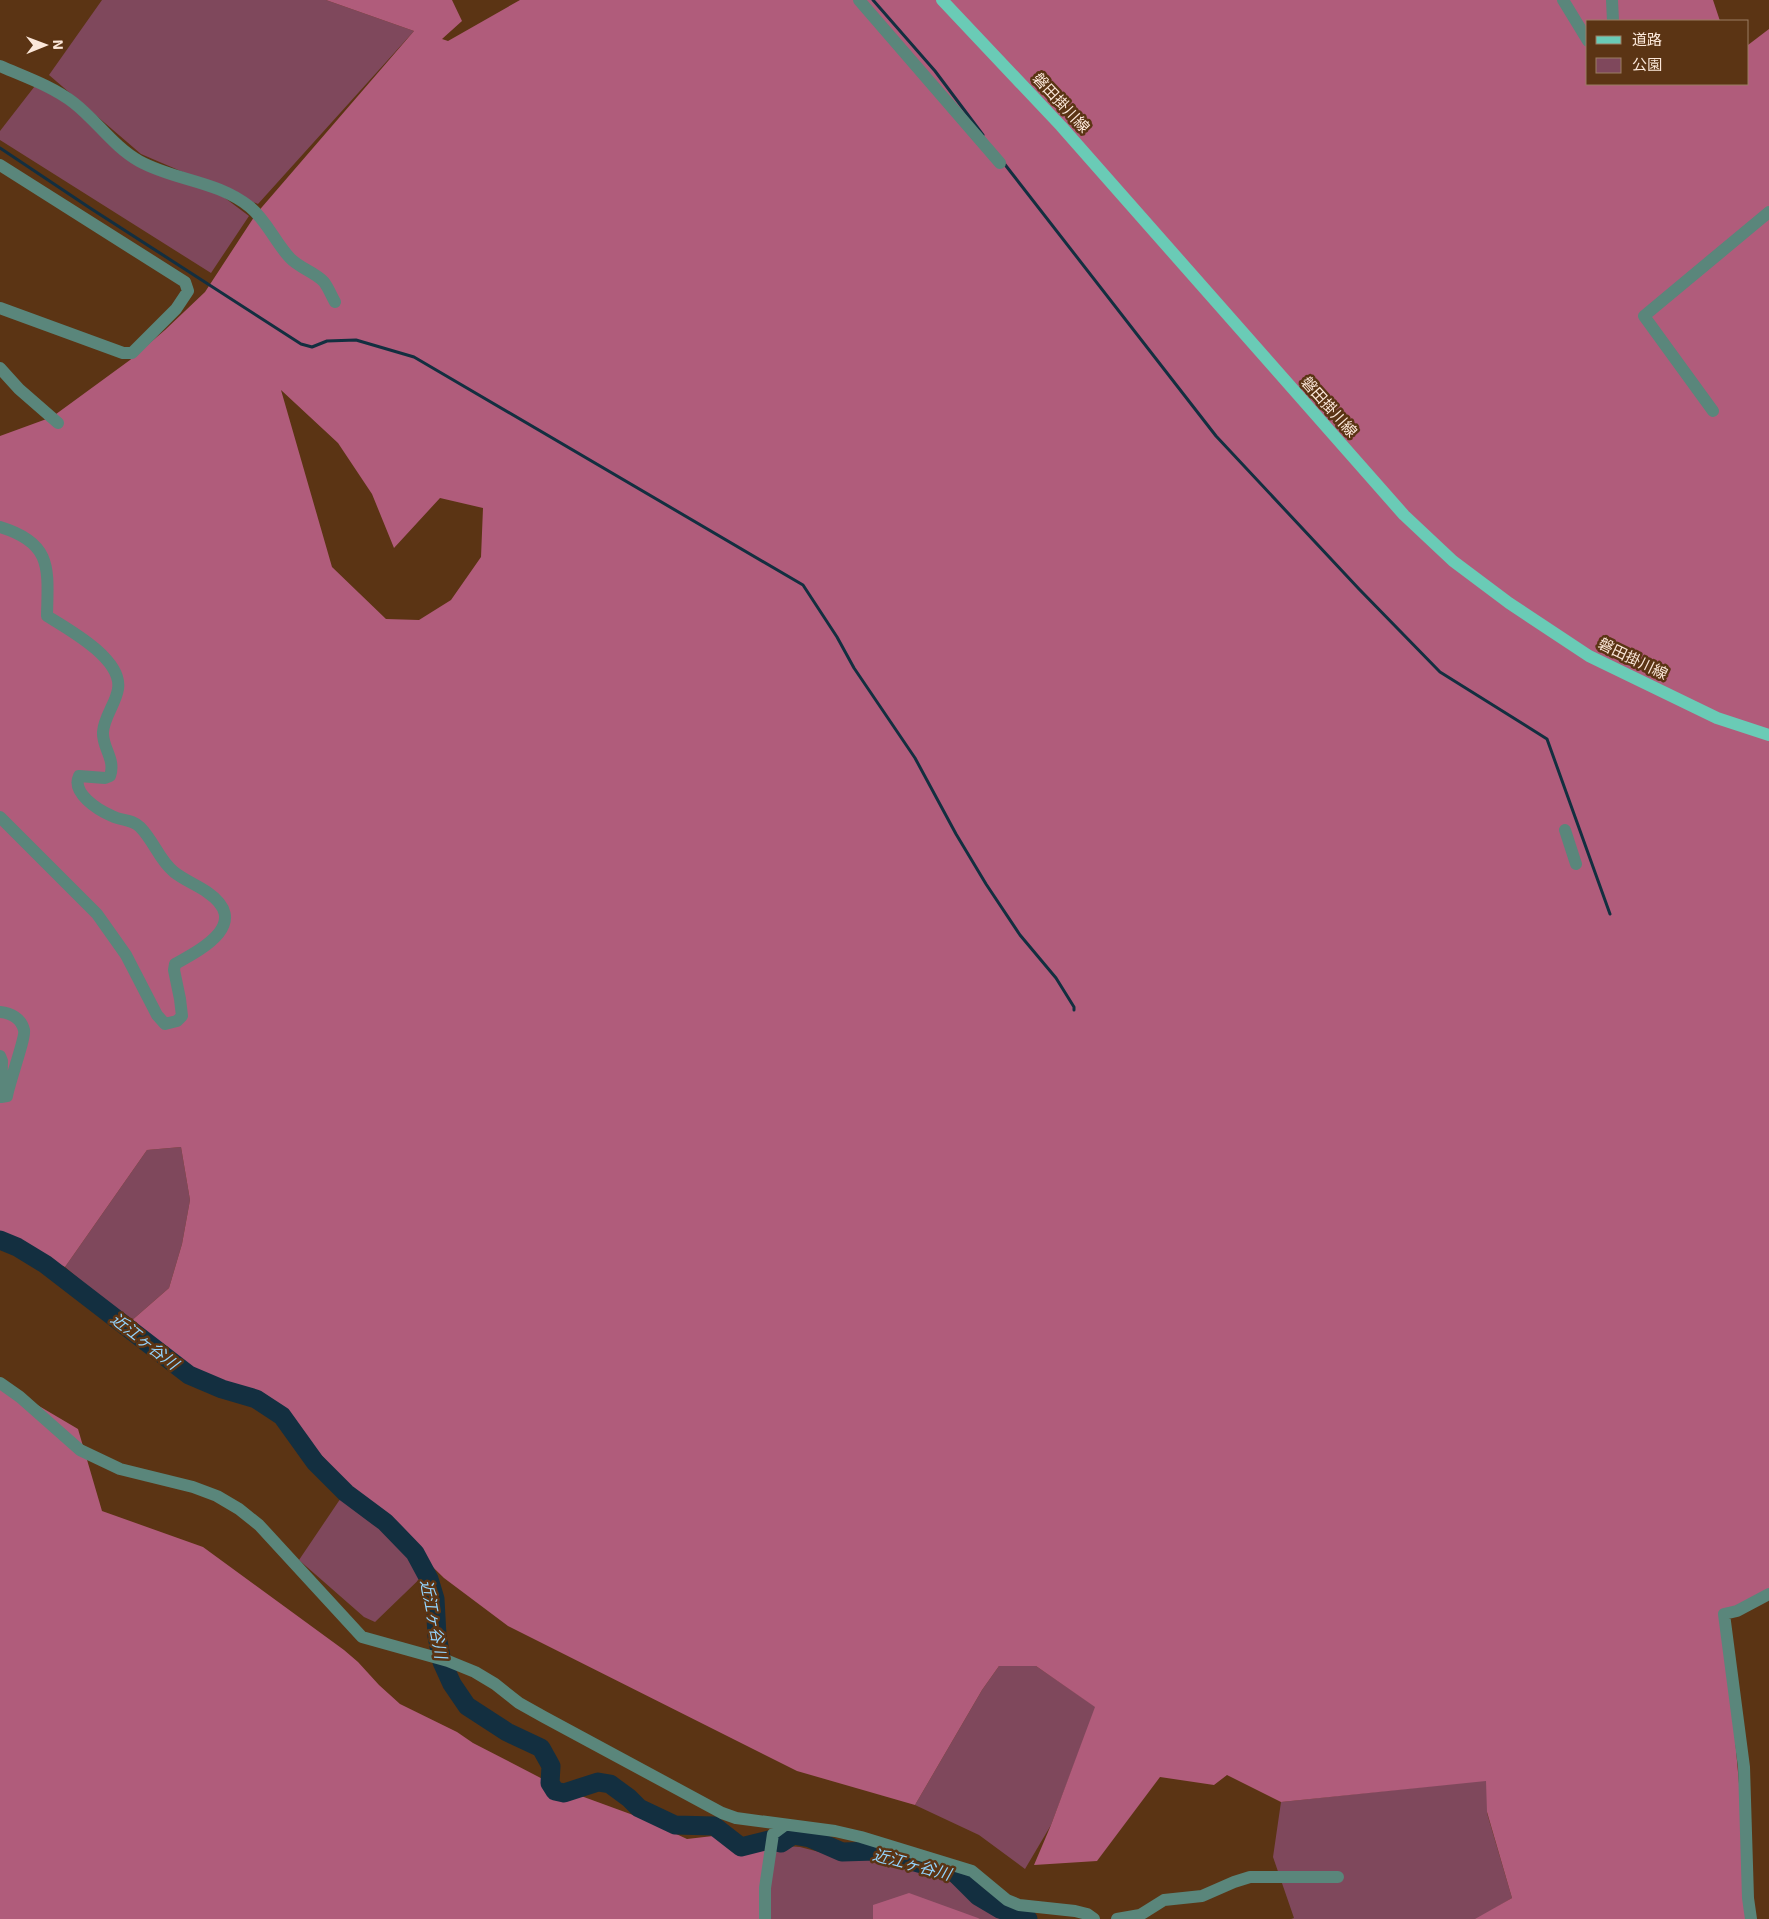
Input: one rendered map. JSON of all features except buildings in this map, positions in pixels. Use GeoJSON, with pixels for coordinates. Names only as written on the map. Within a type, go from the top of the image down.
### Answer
{"type":"FeatureCollection","features":[{"type":"Feature","properties":{"kind":"main road","name":"磐田掛川線"},"geometry":{"type":"LineString","coordinates":[[942,0],[1060,126],[1404,515],[1452,561],[1509,603],[1590,656],[1718,718],[1769,735]]}},
{"type":"Feature","properties":{"kind":"street"},"geometry":{"type":"LineString","coordinates":[[859,0],[1000,163]]}},
{"type":"Feature","properties":{"kind":"street"},"geometry":{"type":"LineString","coordinates":[[1563,0],[1586,38]]}},
{"type":"Feature","properties":{"kind":"street"},"geometry":{"type":"LineString","coordinates":[[1612,0],[1613,20]]}},
{"type":"Feature","properties":{"kind":"street"},"geometry":{"type":"LineString","coordinates":[[0,66],[50,88],[73,102],[120,148],[138,161],[165,172],[224,190],[250,208],[266,224],[290,259],[323,281],[335,302]]}},
{"type":"Feature","properties":{"kind":"street"},"geometry":{"type":"LineString","coordinates":[[0,165],[185,282],[188,291],[176,309],[132,353],[123,353],[0,308]]}},
{"type":"Feature","properties":{"kind":"street"},"geometry":{"type":"LineString","coordinates":[[1713,411],[1644,316],[1769,212]]}},
{"type":"Feature","properties":{"kind":"street"},"geometry":{"type":"LineString","coordinates":[[0,368],[19,389],[58,423]]}},
{"type":"Feature","properties":{"kind":"street"},"geometry":{"type":"LineString","coordinates":[[0,527],[19,533],[40,550],[47,569],[47,616],[83,638],[110,663],[118,677],[118,689],[103,729],[103,740],[112,762],[110,776],[106,778],[79,776],[77,781],[79,790],[85,798],[104,812],[114,817],[134,822],[150,838],[163,862],[176,874],[209,892],[222,906],[225,916],[224,926],[217,936],[206,947],[175,964],[174,970],[182,1016],[177,1021],[165,1024],[157,1015],[126,956],[97,914],[0,817]]}},
{"type":"Feature","properties":{"kind":"street"},"geometry":{"type":"LineString","coordinates":[[1565,830],[1576,864]]}},
{"type":"Feature","properties":{"kind":"street"},"geometry":{"type":"LineString","coordinates":[[0,1012],[9,1013],[18,1019],[25,1030],[7,1096],[3,1097],[0,1097],[2,1061],[0,1056]]}},
{"type":"Feature","properties":{"kind":"street"},"geometry":{"type":"LineString","coordinates":[[0,1383],[20,1397],[80,1450],[120,1469],[193,1486],[217,1496],[239,1509],[259,1525],[362,1637],[448,1661],[475,1672],[544,1717],[736,1818],[844,1833],[972,1871],[1007,1900],[1019,1905],[1075,1911],[1087,1914],[1094,1919]]}},
{"type":"Feature","properties":{"kind":"street"},"geometry":{"type":"LineString","coordinates":[[1751,1919],[1748,1898],[1744,1767],[1724,1614],[1737,1611],[1769,1594]]}},
{"type":"Feature","properties":{"kind":"street"},"geometry":{"type":"LineString","coordinates":[[765,1919],[765,1888],[773,1834],[785,1825]]}},
{"type":"Feature","properties":{"kind":"street"},"geometry":{"type":"LineString","coordinates":[[1118,1919],[1140,1915],[1164,1900],[1202,1896],[1250,1877],[1338,1878]]}},
{"type":"Feature","properties":{"kind":"green space"},"geometry":{"type":"Polygon","coordinates":[[[102,0],[326,0],[414,31],[258,204],[141,154],[49,75],[102,0]]]}},
{"type":"Feature","properties":{"kind":"green space"},"geometry":{"type":"Polygon","coordinates":[[[38,82],[152,166],[205,183],[249,216],[211,273],[0,140],[0,131],[38,82]]]}},
{"type":"Feature","properties":{"kind":"green space"},"geometry":{"type":"Polygon","coordinates":[[[181,1147],[190,1200],[182,1244],[169,1288],[130,1322],[65,1267],[147,1150],[181,1147]]]}},
{"type":"Feature","properties":{"kind":"green space"},"geometry":{"type":"Polygon","coordinates":[[[351,1483],[433,1566],[375,1622],[364,1617],[299,1560],[351,1483]]]}},
{"type":"Feature","properties":{"kind":"green space"},"geometry":{"type":"Polygon","coordinates":[[[999,1666],[1036,1666],[1096,1707],[1051,1825],[1025,1869],[979,1835],[915,1805],[982,1690],[999,1666]]]}},
{"type":"Feature","properties":{"kind":"green space"},"geometry":{"type":"Polygon","coordinates":[[[1487,1780],[1487,1813],[1512,1898],[1477,1919],[1291,1919],[1294,1918],[1273,1857],[1281,1802],[1487,1780]]]}},
{"type":"Feature","properties":{"kind":"green space"},"geometry":{"type":"Polygon","coordinates":[[[772,1845],[800,1847],[854,1861],[881,1857],[944,1877],[978,1903],[1015,1919],[980,1919],[874,1905],[873,1919],[766,1919],[772,1845]]]}},
{"type":"Feature","properties":{"kind":"shaded area"},"geometry":{"type":"Polygon","coordinates":[[[326,0],[452,0],[462,21],[442,39],[448,41],[520,0],[1713,0],[1720,20],[1586,20],[1586,85],[1749,85],[1749,44],[1769,29],[1769,1593],[1724,1614],[1751,1919],[1475,1919],[1512,1898],[1487,1812],[1486,1781],[1281,1802],[1227,1775],[1214,1785],[1160,1777],[1097,1861],[1034,1865],[1095,1707],[1036,1666],[999,1666],[982,1690],[915,1805],[797,1771],[508,1626],[444,1578],[335,1471],[275,1401],[203,1377],[174,1359],[130,1322],[169,1288],[182,1244],[190,1200],[181,1147],[147,1150],[65,1267],[0,1239],[0,436],[52,417],[130,360],[165,330],[205,292],[256,214],[414,31],[326,0]],[[281,390],[332,567],[386,619],[419,620],[451,600],[481,557],[483,508],[440,498],[394,548],[372,494],[338,443],[281,390]]]}},
{"type":"Feature","properties":{"kind":"shaded area"},"geometry":{"type":"Polygon","coordinates":[[[0,1383],[78,1429],[102,1511],[203,1547],[344,1650],[400,1704],[457,1732],[473,1743],[562,1789],[644,1819],[687,1839],[713,1836],[730,1838],[771,1853],[767,1919],[0,1919],[0,1383]]]}},
{"type":"Feature","properties":{"kind":"shaded area"},"geometry":{"type":"Polygon","coordinates":[[[909,1893],[980,1919],[873,1919],[873,1905],[909,1893]]]}},
{"type":"Feature","properties":{"kind":"waterway"},"geometry":{"type":"LineString","coordinates":[[873,0],[935,71],[983,135]]}},
{"type":"Feature","properties":{"kind":"waterway"},"geometry":{"type":"LineString","coordinates":[[0,148],[301,344],[312,347],[327,341],[356,340],[414,357],[803,585],[837,637],[854,668],[915,758],[956,834],[986,884],[1020,935],[1056,978],[1074,1010]]}},
{"type":"Feature","properties":{"kind":"waterway"},"geometry":{"type":"LineString","coordinates":[[1003,162],[1216,436],[1359,589],[1440,672],[1547,739],[1610,914]]}},
{"type":"Feature","properties":{"kind":"waterway","name":"近江ヶ谷川"},"geometry":{"type":"LineString","coordinates":[[0,1240],[17,1247],[45,1264],[189,1375],[222,1389],[256,1399],[282,1416],[315,1462],[346,1493],[385,1522],[415,1553],[429,1579],[435,1599],[437,1636],[442,1662],[452,1684],[467,1706],[507,1732],[541,1748],[551,1766],[550,1783],[555,1791],[564,1793],[598,1782],[610,1784],[639,1808],[675,1825],[714,1826],[741,1847],[769,1840],[781,1843],[793,1835],[810,1838],[842,1852],[875,1851],[955,1873],[978,1896],[1000,1909],[1028,1919]]}}]}
